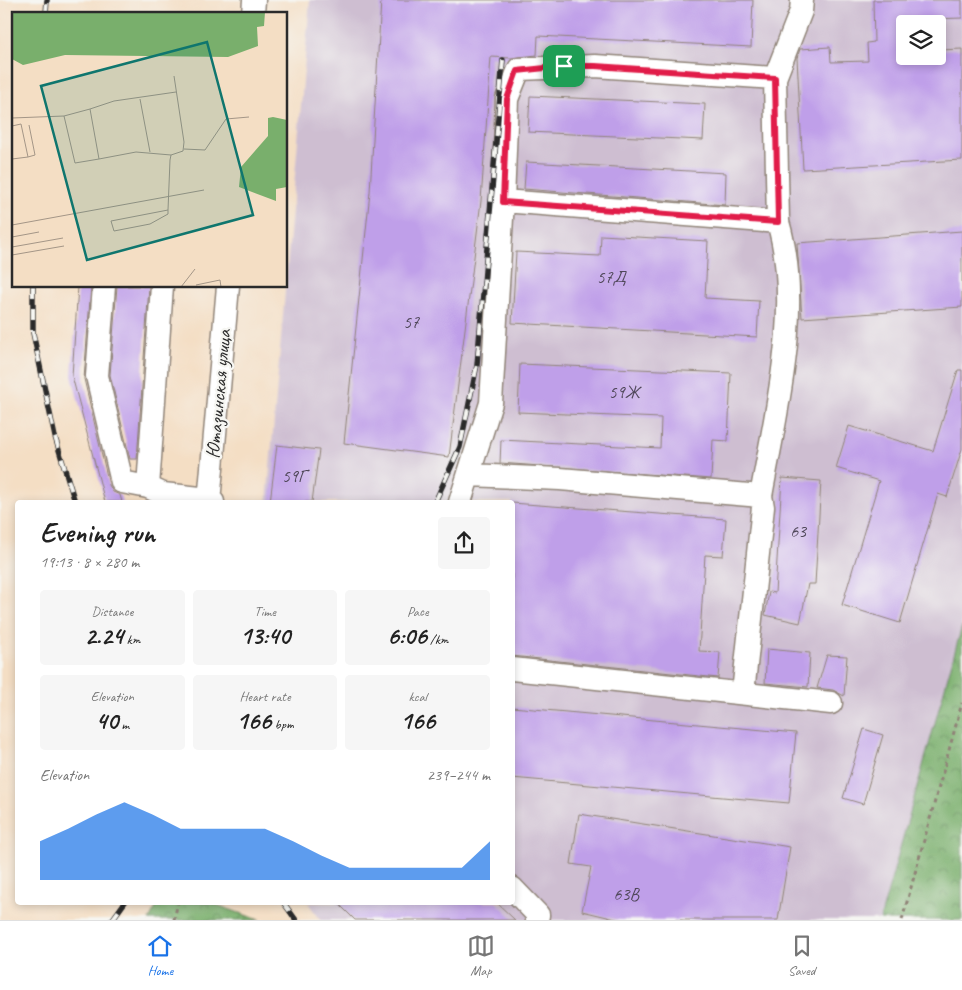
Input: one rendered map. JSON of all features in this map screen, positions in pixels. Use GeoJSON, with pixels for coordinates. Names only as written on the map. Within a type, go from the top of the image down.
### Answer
{"type":"FeatureCollection","features":[{"type":"Feature","properties":{"kind":"street"},"geometry":{"type":"LineString","coordinates":[[743,693],[756,588],[763,507],[761,496],[785,360],[787,275],[785,248],[778,222],[775,78],[801,11],[802,0]]}},
{"type":"Feature","properties":{"kind":"street"},"geometry":{"type":"LineString","coordinates":[[461,500],[491,404],[507,99],[519,69],[595,66],[775,78]]}},
{"type":"Feature","properties":{"kind":"street"},"geometry":{"type":"LineString","coordinates":[[503,202],[778,222]]}},
{"type":"Feature","properties":{"kind":"street"},"geometry":{"type":"LineString","coordinates":[[104,288],[97,376],[122,482],[148,487],[163,494],[203,500]]}},
{"type":"Feature","properties":{"kind":"street"},"geometry":{"type":"LineString","coordinates":[[148,487],[162,288]]}},
{"type":"Feature","properties":{"kind":"street","name":"Ютазинская улица"},"geometry":{"type":"LineString","coordinates":[[210,500],[228,288]]}},
{"type":"Feature","properties":{"kind":"street"},"geometry":{"type":"LineString","coordinates":[[469,475],[560,479],[761,496]]}},
{"type":"Feature","properties":{"kind":"street"},"geometry":{"type":"LineString","coordinates":[[515,669],[831,703]]}},
{"type":"Feature","properties":{"kind":"street"},"geometry":{"type":"LineString","coordinates":[[515,891],[538,915],[537,920]]}},
{"type":"Feature","properties":{"kind":"path"},"geometry":{"type":"LineString","coordinates":[[902,920],[962,703]]}},
{"type":"Feature","properties":{"kind":"path"},"geometry":{"type":"LineString","coordinates":[[174,920],[177,905]]}},
{"type":"Feature","properties":{"kind":"shaded area"},"geometry":{"type":"Polygon","coordinates":[[[310,0],[962,0],[962,626],[880,920],[321,920],[310,905],[515,905],[515,500],[267,500],[285,288],[288,288],[288,257],[310,0]]]}},
{"type":"Feature","properties":{"kind":"green space"},"geometry":{"type":"Polygon","coordinates":[[[962,626],[962,920],[880,920],[962,626]]]}},
{"type":"Feature","properties":{"kind":"green space"},"geometry":{"type":"Polygon","coordinates":[[[157,905],[217,905],[260,920],[149,920],[157,905]]]}},
{"type":"Feature","properties":{"kind":"building"},"geometry":{"type":"Polygon","coordinates":[[[381,0],[753,0],[751,47],[538,36],[537,55],[511,58],[491,57],[481,201],[449,457],[344,443],[370,192],[381,0]]]}},
{"type":"Feature","properties":{"kind":"building"},"geometry":{"type":"Polygon","coordinates":[[[873,0],[962,0],[962,18],[946,19],[946,15],[896,15],[896,65],[946,65],[946,50],[962,49],[962,160],[803,169],[797,58],[800,49],[830,47],[831,62],[868,61],[867,43],[874,42],[873,0]]]}},
{"type":"Feature","properties":{"kind":"building"},"geometry":{"type":"Polygon","coordinates":[[[530,96],[705,104],[703,140],[528,132],[530,96]]]}},
{"type":"Feature","properties":{"kind":"building"},"geometry":{"type":"Polygon","coordinates":[[[526,162],[726,173],[725,205],[524,189],[526,162]]]}},
{"type":"Feature","properties":{"kind":"building"},"geometry":{"type":"Polygon","coordinates":[[[962,231],[962,307],[802,318],[797,243],[962,231]]]}},
{"type":"Feature","properties":{"kind":"building"},"geometry":{"type":"Polygon","coordinates":[[[601,235],[708,241],[705,298],[759,301],[757,337],[512,323],[516,252],[600,256],[601,235]]]}},
{"type":"Feature","properties":{"kind":"building"},"geometry":{"type":"Polygon","coordinates":[[[78,288],[91,288],[84,379],[109,485],[113,492],[120,495],[121,500],[104,500],[72,376],[78,288]]]}},
{"type":"Feature","properties":{"kind":"building"},"geometry":{"type":"Polygon","coordinates":[[[117,288],[149,288],[137,459],[130,459],[110,375],[117,288]]]}},
{"type":"Feature","properties":{"kind":"building"},"geometry":{"type":"Polygon","coordinates":[[[520,364],[731,373],[728,441],[713,440],[711,479],[500,463],[501,440],[660,448],[661,418],[518,412],[520,364]]]}},
{"type":"Feature","properties":{"kind":"building"},"geometry":{"type":"Polygon","coordinates":[[[958,370],[962,370],[962,449],[947,497],[938,494],[900,623],[842,605],[879,481],[836,468],[849,426],[933,451],[958,370]]]}},
{"type":"Feature","properties":{"kind":"building"},"geometry":{"type":"Polygon","coordinates":[[[277,445],[319,450],[312,500],[270,500],[277,445]]]}},
{"type":"Feature","properties":{"kind":"building"},"geometry":{"type":"Polygon","coordinates":[[[782,478],[821,481],[815,584],[808,584],[800,623],[765,615],[769,592],[775,593],[782,478]]]}},
{"type":"Feature","properties":{"kind":"building"},"geometry":{"type":"Polygon","coordinates":[[[515,503],[726,519],[723,556],[705,555],[699,651],[720,652],[718,678],[515,656],[515,503]]]}},
{"type":"Feature","properties":{"kind":"building"},"geometry":{"type":"Polygon","coordinates":[[[767,649],[810,653],[808,687],[765,683],[767,649]]]}},
{"type":"Feature","properties":{"kind":"building"},"geometry":{"type":"Polygon","coordinates":[[[827,655],[847,656],[844,696],[833,690],[817,688],[827,655]]]}},
{"type":"Feature","properties":{"kind":"building"},"geometry":{"type":"Polygon","coordinates":[[[515,707],[796,733],[789,803],[515,778],[515,707]]]}},
{"type":"Feature","properties":{"kind":"building"},"geometry":{"type":"Polygon","coordinates":[[[864,729],[883,735],[863,804],[843,798],[864,729]]]}},
{"type":"Feature","properties":{"kind":"building"},"geometry":{"type":"Polygon","coordinates":[[[579,814],[790,847],[778,920],[620,920],[582,911],[591,867],[571,864],[579,814]]]}},
{"type":"Feature","properties":{"kind":"building"},"geometry":{"type":"Polygon","coordinates":[[[340,905],[499,905],[515,920],[355,920],[340,905]]]}},
{"type":"Feature","properties":{"kind":"railway"},"geometry":{"type":"LineString","coordinates":[[46,12],[47,0]]}},
{"type":"Feature","properties":{"kind":"railway"},"geometry":{"type":"LineString","coordinates":[[436,500],[460,447],[477,365],[503,60]]}},
{"type":"Feature","properties":{"kind":"railway"},"geometry":{"type":"LineString","coordinates":[[33,288],[33,333],[55,437],[74,500]]}},
{"type":"Feature","properties":{"kind":"railway"},"geometry":{"type":"LineString","coordinates":[[112,920],[123,905]]}},
{"type":"Feature","properties":{"kind":"railway"},"geometry":{"type":"LineString","coordinates":[[285,905],[296,920]]}},
{"type":"Feature","properties":{"kind":"route"},"geometry":{"type":"LineString","coordinates":[[564,66],[595,66],[775,78],[778,222],[503,202],[507,99],[517,71],[519,69],[564,66]]}}]}
